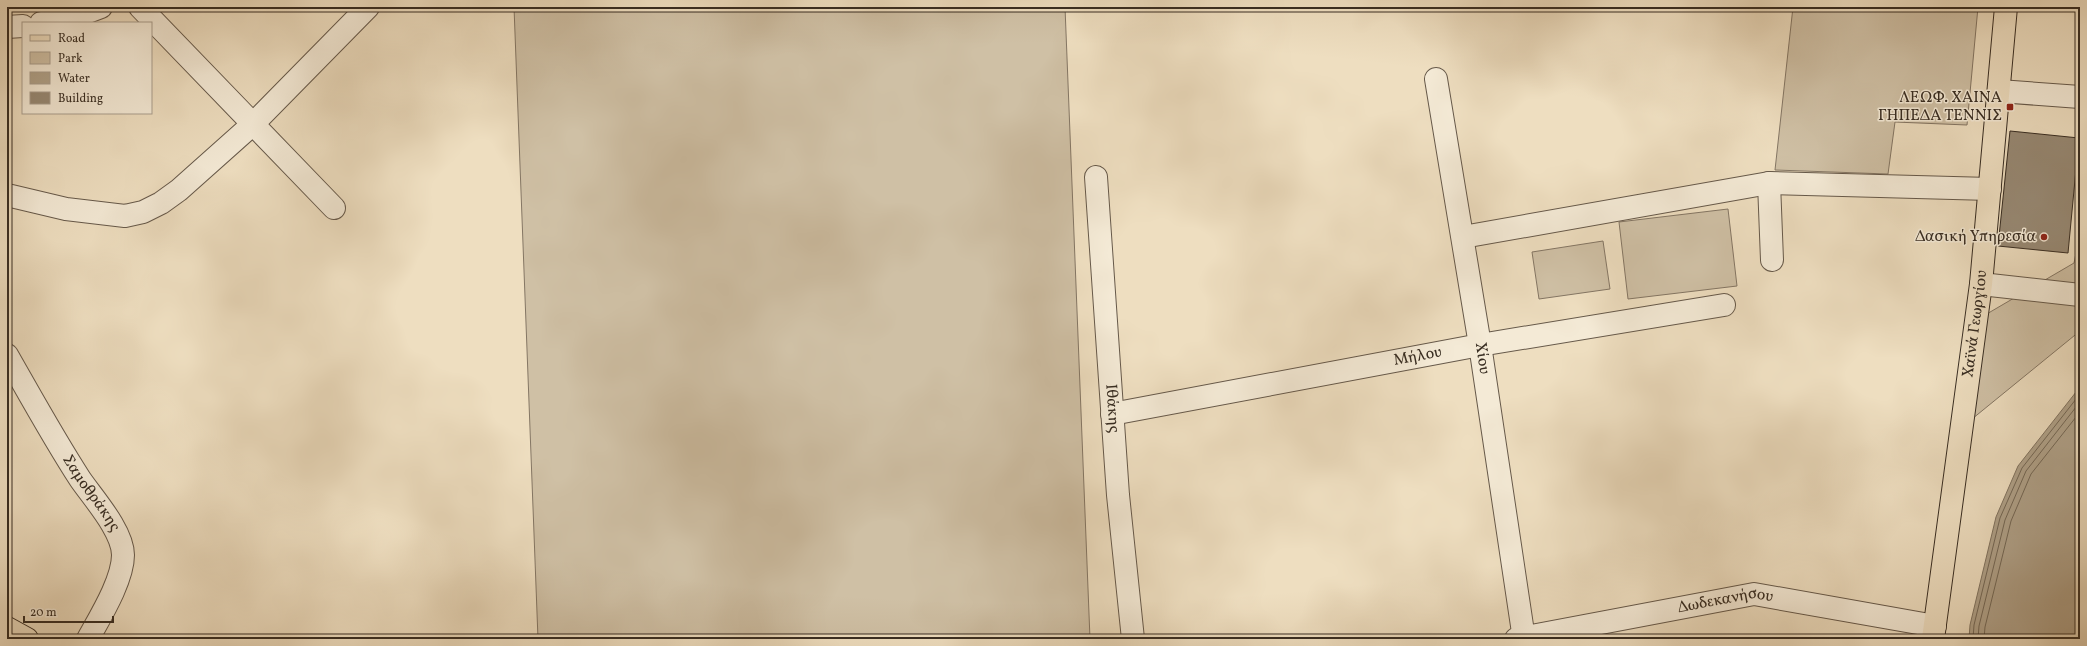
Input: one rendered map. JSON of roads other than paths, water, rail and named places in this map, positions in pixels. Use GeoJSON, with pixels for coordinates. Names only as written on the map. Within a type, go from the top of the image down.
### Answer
{"type":"FeatureCollection","features":[{"type":"Feature","properties":{"kind":"main road","name":"Χαϊνά Γεωργίου"},"geometry":{"type":"LineString","coordinates":[[1934,633],[1981,284],[2000,90],[2006,7]]}},
{"type":"Feature","properties":{"kind":"main road"},"geometry":{"type":"LineString","coordinates":[[7,628],[27,639]]}},
{"type":"Feature","properties":{"kind":"street"},"geometry":{"type":"LineString","coordinates":[[47,22],[72,18],[101,7]]}},
{"type":"Feature","properties":{"kind":"street"},"geometry":{"type":"LineString","coordinates":[[140,7],[334,208]]}},
{"type":"Feature","properties":{"kind":"street"},"geometry":{"type":"LineString","coordinates":[[7,195],[66,209],[126,216],[144,212],[161,203],[179,190],[253,124],[368,7]]}},
{"type":"Feature","properties":{"kind":"street"},"geometry":{"type":"LineString","coordinates":[[7,27],[22,26]]}},
{"type":"Feature","properties":{"kind":"street","name":"Χίου"},"geometry":{"type":"LineString","coordinates":[[1436,79],[1480,345],[1521,638]]}},
{"type":"Feature","properties":{"kind":"street"},"geometry":{"type":"LineString","coordinates":[[2000,90],[2080,97]]}},
{"type":"Feature","properties":{"kind":"street","name":"Ιθάκης"},"geometry":{"type":"LineString","coordinates":[[1096,177],[1118,496],[1133,639]]}},
{"type":"Feature","properties":{"kind":"street"},"geometry":{"type":"LineString","coordinates":[[1769,184],[1772,260]]}},
{"type":"Feature","properties":{"kind":"street"},"geometry":{"type":"LineString","coordinates":[[1463,237],[1769,184],[1990,189]]}},
{"type":"Feature","properties":{"kind":"street"},"geometry":{"type":"LineString","coordinates":[[1981,284],[2080,295]]}},
{"type":"Feature","properties":{"kind":"street","name":"Μήλου"},"geometry":{"type":"LineString","coordinates":[[1112,414],[1480,345],[1724,305]]}},
{"type":"Feature","properties":{"kind":"street","name":"Σαμοθράκης"},"geometry":{"type":"LineString","coordinates":[[7,355],[80,479],[108,518],[121,545],[123,555],[121,565],[110,598],[88,639]]}},
{"type":"Feature","properties":{"kind":"street","name":"Δωδεκανήσου"},"geometry":{"type":"LineString","coordinates":[[1521,638],[1754,594],[1934,633]]}},
{"type":"Feature","properties":{"kind":"water"},"geometry":{"type":"Polygon","coordinates":[[[2080,387],[2080,639],[1969,639],[1970,625],[1996,517],[2018,466],[2080,387]]]}},
{"type":"Feature","properties":{"kind":"place","name":"ΛΕΩΦ. ΧΑΙΝΑ ΓΗΠΕΔΑ ΤΕΝΝΙΣ"},"geometry":{"type":"Point","coordinates":[2010,107]}},
{"type":"Feature","properties":{"kind":"place","name":"Δασική Υπηρεσία"},"geometry":{"type":"Point","coordinates":[2044,237]}}]}
